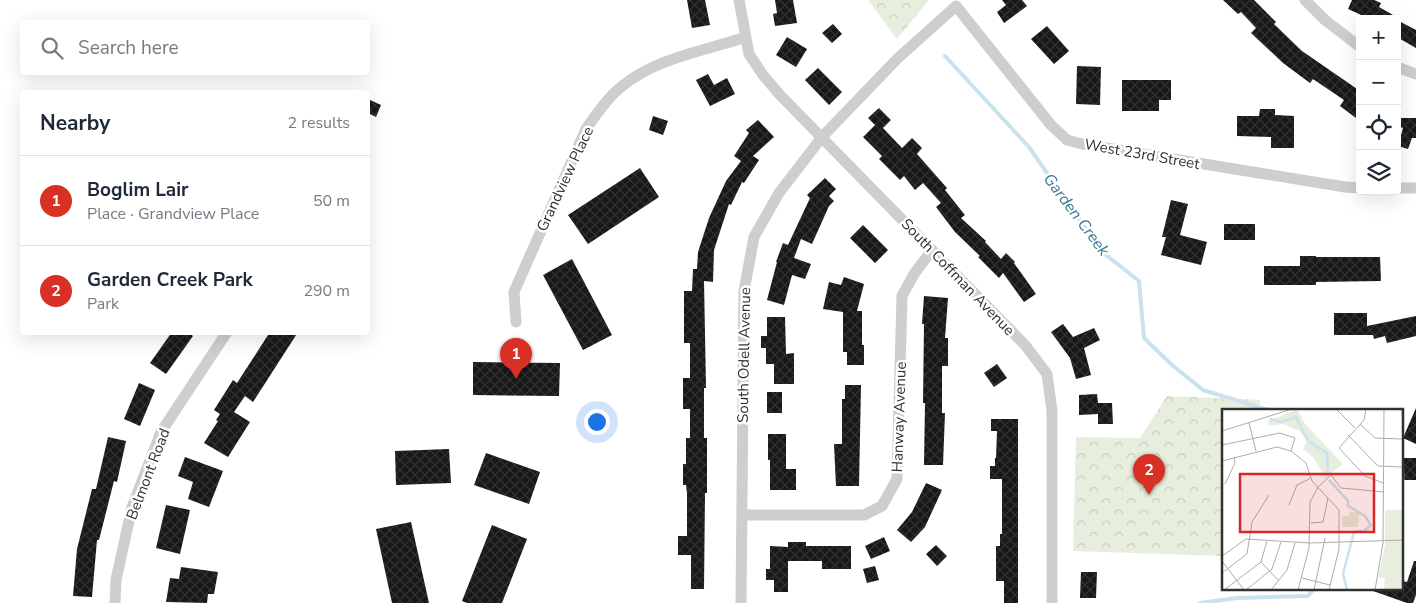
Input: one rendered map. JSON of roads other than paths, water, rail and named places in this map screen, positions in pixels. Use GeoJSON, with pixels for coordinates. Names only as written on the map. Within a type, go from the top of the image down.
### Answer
{"type":"FeatureCollection","features":[{"type":"Feature","properties":{"kind":"street","name":"South Coffman Avenue"},"geometry":{"type":"LineString","coordinates":[[739,0],[749,54],[763,75],[780,95],[1025,345],[1046,374],[1052,411],[1052,603]]}},
{"type":"Feature","properties":{"kind":"street"},"geometry":{"type":"LineString","coordinates":[[1305,0],[1325,20],[1356,44]]}},
{"type":"Feature","properties":{"kind":"street","name":"South Odell Avenue"},"geometry":{"type":"LineString","coordinates":[[741,603],[744,290],[754,237],[779,192],[822,137],[897,59],[956,6]]}},
{"type":"Feature","properties":{"kind":"street","name":"West 23rd Street"},"geometry":{"type":"LineString","coordinates":[[956,6],[1051,125],[1067,140],[1344,188],[1356,188]]}},
{"type":"Feature","properties":{"kind":"street","name":"Grandview Place"},"geometry":{"type":"LineString","coordinates":[[516,322],[514,292],[586,129],[596,116],[619,88],[639,74],[673,59],[746,37]]}},
{"type":"Feature","properties":{"kind":"street"},"geometry":{"type":"LineString","coordinates":[[1401,68],[1416,74]]}},
{"type":"Feature","properties":{"kind":"street"},"geometry":{"type":"LineString","coordinates":[[1401,188],[1416,188]]}},
{"type":"Feature","properties":{"kind":"street","name":"Hanway Avenue"},"geometry":{"type":"LineString","coordinates":[[743,515],[864,515],[882,506],[897,480],[902,296],[914,274],[932,250]]}},
{"type":"Feature","properties":{"kind":"street","name":"Belmont Road"},"geometry":{"type":"LineString","coordinates":[[115,603],[116,580],[132,507],[161,432],[226,335]]}},
{"type":"Feature","properties":{"kind":"waterway","name":"Garden Creek"},"geometry":{"type":"LineString","coordinates":[[945,56],[1029,147],[1101,251],[1139,281],[1144,338],[1172,365],[1203,390],[1265,409]]}},
{"type":"Feature","properties":{"kind":"waterway","name":"Garden Creek"},"geometry":{"type":"LineString","coordinates":[[1200,603],[1237,598],[1308,596],[1313,590]]}},
{"type":"Feature","properties":{"kind":"place","name":"Boglim Lair"},"geometry":{"type":"Point","coordinates":[516,379]}},
{"type":"Feature","properties":{"kind":"place","name":"Garden Creek Park"},"geometry":{"type":"Point","coordinates":[1149,495]}}]}
